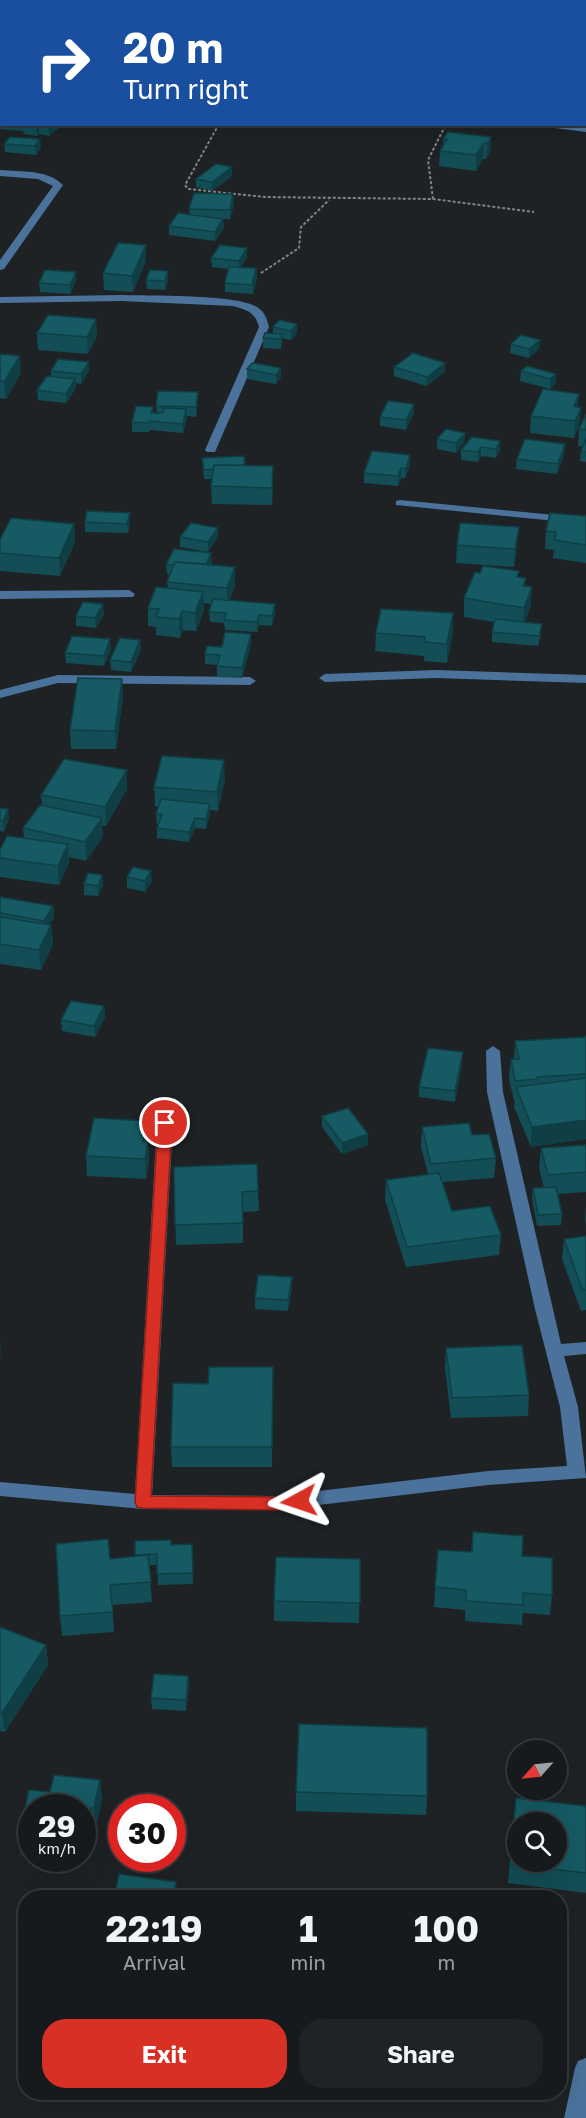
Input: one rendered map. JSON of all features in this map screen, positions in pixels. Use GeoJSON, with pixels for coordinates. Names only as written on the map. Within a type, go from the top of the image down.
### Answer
{"type":"FeatureCollection","features":[{"type":"Feature","properties":{"kind":"street"},"geometry":{"type":"LineString","coordinates":[[563,126],[586,129]]}},
{"type":"Feature","properties":{"kind":"street"},"geometry":{"type":"LineString","coordinates":[[0,173],[52,179],[58,185],[0,267]]}},
{"type":"Feature","properties":{"kind":"street"},"geometry":{"type":"LineString","coordinates":[[0,300],[166,299],[234,303],[253,309],[261,316],[264,327],[211,450]]}},
{"type":"Feature","properties":{"kind":"street"},"geometry":{"type":"LineString","coordinates":[[400,503],[586,521]]}},
{"type":"Feature","properties":{"kind":"street"},"geometry":{"type":"LineString","coordinates":[[0,595],[129,594]]}},
{"type":"Feature","properties":{"kind":"street"},"geometry":{"type":"LineString","coordinates":[[326,678],[436,674],[586,679]]}},
{"type":"Feature","properties":{"kind":"street"},"geometry":{"type":"LineString","coordinates":[[0,694],[58,679],[250,681]]}},
{"type":"Feature","properties":{"kind":"street"},"geometry":{"type":"LineString","coordinates":[[0,1489],[143,1502],[276,1503],[488,1478],[581,1472],[569,1407],[543,1309],[495,1092],[493,1051]]}},
{"type":"Feature","properties":{"kind":"street"},"geometry":{"type":"LineString","coordinates":[[143,1502],[165,1123]]}},
{"type":"Feature","properties":{"kind":"street"},"geometry":{"type":"LineString","coordinates":[[556,1351],[586,1348]]}},
{"type":"Feature","properties":{"kind":"street"},"geometry":{"type":"LineString","coordinates":[[574,2118],[586,2068]]}},
{"type":"Feature","properties":{"kind":"path"},"geometry":{"type":"LineString","coordinates":[[218,126],[185,185],[188,189],[265,197],[433,199],[534,212]]}},
{"type":"Feature","properties":{"kind":"path"},"geometry":{"type":"LineString","coordinates":[[433,199],[428,160],[445,126]]}},
{"type":"Feature","properties":{"kind":"path"},"geometry":{"type":"LineString","coordinates":[[261,273],[299,248],[301,227],[330,199]]}},
{"type":"Feature","properties":{"kind":"building"},"geometry":{"type":"Polygon","coordinates":[[[448,132],[491,137],[476,155],[440,151],[447,139],[443,139],[448,132]]]}},
{"type":"Feature","properties":{"kind":"building"},"geometry":{"type":"Polygon","coordinates":[[[10,137],[40,139],[35,146],[4,144],[10,137]]]}},
{"type":"Feature","properties":{"kind":"building"},"geometry":{"type":"Polygon","coordinates":[[[216,164],[232,167],[212,182],[196,179],[216,164]]]}},
{"type":"Feature","properties":{"kind":"building"},"geometry":{"type":"Polygon","coordinates":[[[194,193],[233,194],[230,210],[189,209],[194,193]]]}},
{"type":"Feature","properties":{"kind":"building"},"geometry":{"type":"Polygon","coordinates":[[[178,213],[223,219],[215,232],[169,226],[178,213]]]}},
{"type":"Feature","properties":{"kind":"building"},"geometry":{"type":"Polygon","coordinates":[[[118,243],[146,245],[132,276],[103,273],[118,243]]]}},
{"type":"Feature","properties":{"kind":"building"},"geometry":{"type":"Polygon","coordinates":[[[220,245],[247,248],[239,261],[211,258],[220,245]]]}},
{"type":"Feature","properties":{"kind":"building"},"geometry":{"type":"Polygon","coordinates":[[[229,267],[256,268],[252,285],[225,283],[229,267]]]}},
{"type":"Feature","properties":{"kind":"building"},"geometry":{"type":"Polygon","coordinates":[[[45,270],[76,272],[70,285],[39,283],[45,270]]]}},
{"type":"Feature","properties":{"kind":"building"},"geometry":{"type":"Polygon","coordinates":[[[150,270],[168,271],[165,281],[146,280],[150,270]]]}},
{"type":"Feature","properties":{"kind":"building"},"geometry":{"type":"Polygon","coordinates":[[[48,315],[96,319],[87,337],[37,333],[48,315]]]}},
{"type":"Feature","properties":{"kind":"building"},"geometry":{"type":"Polygon","coordinates":[[[279,320],[297,324],[291,331],[273,327],[279,320]]]}},
{"type":"Feature","properties":{"kind":"building"},"geometry":{"type":"Polygon","coordinates":[[[265,333],[282,334],[281,339],[263,338],[265,333]]]}},
{"type":"Feature","properties":{"kind":"building"},"geometry":{"type":"Polygon","coordinates":[[[521,335],[540,340],[529,349],[511,344],[521,335]]]}},
{"type":"Feature","properties":{"kind":"building"},"geometry":{"type":"Polygon","coordinates":[[[413,353],[445,363],[427,377],[394,367],[413,353]]]}},
{"type":"Feature","properties":{"kind":"building"},"geometry":{"type":"Polygon","coordinates":[[[0,354],[20,356],[4,382],[0,381],[0,354]]]}},
{"type":"Feature","properties":{"kind":"building"},"geometry":{"type":"Polygon","coordinates":[[[58,359],[89,362],[81,374],[51,371],[58,359]]]}},
{"type":"Feature","properties":{"kind":"building"},"geometry":{"type":"Polygon","coordinates":[[[252,363],[281,368],[276,375],[247,369],[252,363]]]}},
{"type":"Feature","properties":{"kind":"building"},"geometry":{"type":"Polygon","coordinates":[[[527,366],[556,374],[550,379],[521,371],[527,366]]]}},
{"type":"Feature","properties":{"kind":"building"},"geometry":{"type":"Polygon","coordinates":[[[47,376],[75,379],[66,394],[37,390],[47,376]]]}},
{"type":"Feature","properties":{"kind":"building"},"geometry":{"type":"Polygon","coordinates":[[[543,389],[579,394],[574,406],[581,408],[575,421],[531,416],[543,389]]]}},
{"type":"Feature","properties":{"kind":"building"},"geometry":{"type":"Polygon","coordinates":[[[158,391],[198,392],[196,407],[156,406],[158,391]]]}},
{"type":"Feature","properties":{"kind":"building"},"geometry":{"type":"Polygon","coordinates":[[[388,401],[414,404],[406,420],[380,417],[388,401]]]}},
{"type":"Feature","properties":{"kind":"building"},"geometry":{"type":"Polygon","coordinates":[[[136,406],[153,407],[151,413],[163,413],[164,408],[186,409],[183,424],[132,422],[136,406]]]}},
{"type":"Feature","properties":{"kind":"building"},"geometry":{"type":"Polygon","coordinates":[[[586,414],[586,430],[579,429],[586,414]]]}},
{"type":"Feature","properties":{"kind":"building"},"geometry":{"type":"Polygon","coordinates":[[[446,429],[465,433],[456,443],[437,439],[446,429]]]}},
{"type":"Feature","properties":{"kind":"building"},"geometry":{"type":"Polygon","coordinates":[[[472,437],[500,441],[496,449],[481,447],[478,452],[461,450],[472,437]]]}},
{"type":"Feature","properties":{"kind":"building"},"geometry":{"type":"Polygon","coordinates":[[[525,439],[565,444],[558,464],[517,459],[525,439]]]}},
{"type":"Feature","properties":{"kind":"building"},"geometry":{"type":"Polygon","coordinates":[[[586,439],[586,452],[581,451],[586,439]]]}},
{"type":"Feature","properties":{"kind":"building"},"geometry":{"type":"Polygon","coordinates":[[[372,451],[410,455],[406,469],[401,468],[398,476],[364,473],[372,451]]]}},
{"type":"Feature","properties":{"kind":"building"},"geometry":{"type":"Polygon","coordinates":[[[244,456],[245,465],[214,465],[213,469],[204,470],[202,458],[244,456]]]}},
{"type":"Feature","properties":{"kind":"building"},"geometry":{"type":"Polygon","coordinates":[[[214,465],[273,466],[272,488],[211,486],[214,465]]]}},
{"type":"Feature","properties":{"kind":"building"},"geometry":{"type":"Polygon","coordinates":[[[87,511],[130,513],[127,524],[85,522],[87,511]]]}},
{"type":"Feature","properties":{"kind":"building"},"geometry":{"type":"Polygon","coordinates":[[[550,513],[586,516],[586,545],[555,540],[556,532],[546,531],[550,513]]]}},
{"type":"Feature","properties":{"kind":"building"},"geometry":{"type":"Polygon","coordinates":[[[11,518],[74,524],[59,558],[0,553],[0,540],[11,518]]]}},
{"type":"Feature","properties":{"kind":"building"},"geometry":{"type":"Polygon","coordinates":[[[191,523],[218,528],[208,542],[180,537],[191,523]]]}},
{"type":"Feature","properties":{"kind":"building"},"geometry":{"type":"Polygon","coordinates":[[[460,523],[519,527],[515,549],[457,545],[460,523]]]}},
{"type":"Feature","properties":{"kind":"building"},"geometry":{"type":"Polygon","coordinates":[[[174,549],[211,553],[206,564],[175,562],[174,565],[166,565],[174,549]]]}},
{"type":"Feature","properties":{"kind":"building"},"geometry":{"type":"Polygon","coordinates":[[[175,562],[235,567],[227,588],[167,582],[175,562]]]}},
{"type":"Feature","properties":{"kind":"building"},"geometry":{"type":"Polygon","coordinates":[[[483,566],[519,571],[517,577],[526,578],[523,586],[532,587],[524,608],[464,598],[475,572],[480,573],[483,566]]]}},
{"type":"Feature","properties":{"kind":"building"},"geometry":{"type":"Polygon","coordinates":[[[156,587],[203,592],[195,613],[182,611],[179,619],[156,617],[159,609],[148,608],[156,587]]]}},
{"type":"Feature","properties":{"kind":"building"},"geometry":{"type":"Polygon","coordinates":[[[213,599],[275,604],[272,616],[259,615],[257,622],[224,620],[226,613],[209,612],[213,599]]]}},
{"type":"Feature","properties":{"kind":"building"},"geometry":{"type":"Polygon","coordinates":[[[83,602],[103,604],[95,618],[76,616],[83,602]]]}},
{"type":"Feature","properties":{"kind":"building"},"geometry":{"type":"Polygon","coordinates":[[[381,609],[453,613],[447,644],[424,642],[425,637],[376,633],[381,609]]]}},
{"type":"Feature","properties":{"kind":"building"},"geometry":{"type":"Polygon","coordinates":[[[495,619],[542,624],[539,636],[492,632],[495,619]]]}},
{"type":"Feature","properties":{"kind":"building"},"geometry":{"type":"Polygon","coordinates":[[[225,632],[251,634],[242,668],[217,666],[220,655],[205,654],[207,646],[222,647],[225,632]]]}},
{"type":"Feature","properties":{"kind":"building"},"geometry":{"type":"Polygon","coordinates":[[[72,636],[110,639],[104,656],[65,653],[72,636]]]}},
{"type":"Feature","properties":{"kind":"building"},"geometry":{"type":"Polygon","coordinates":[[[120,638],[140,640],[131,662],[110,660],[120,638]]]}},
{"type":"Feature","properties":{"kind":"building"},"geometry":{"type":"Polygon","coordinates":[[[78,678],[122,679],[115,731],[70,730],[78,678]]]}},
{"type":"Feature","properties":{"kind":"building"},"geometry":{"type":"Polygon","coordinates":[[[162,756],[224,760],[217,792],[154,787],[162,756]]]}},
{"type":"Feature","properties":{"kind":"building"},"geometry":{"type":"Polygon","coordinates":[[[64,759],[127,770],[105,807],[41,795],[64,759]]]}},
{"type":"Feature","properties":{"kind":"building"},"geometry":{"type":"Polygon","coordinates":[[[161,799],[210,804],[206,819],[195,818],[189,832],[157,828],[162,814],[156,814],[161,799]]]}},
{"type":"Feature","properties":{"kind":"building"},"geometry":{"type":"Polygon","coordinates":[[[40,805],[102,818],[85,842],[23,828],[40,805]]]}},
{"type":"Feature","properties":{"kind":"building"},"geometry":{"type":"Polygon","coordinates":[[[0,808],[8,809],[3,821],[0,821],[0,808]]]}},
{"type":"Feature","properties":{"kind":"building"},"geometry":{"type":"Polygon","coordinates":[[[7,836],[68,844],[58,866],[0,858],[0,850],[7,836]]]}},
{"type":"Feature","properties":{"kind":"building"},"geometry":{"type":"Polygon","coordinates":[[[133,867],[151,871],[145,881],[127,877],[133,867]]]}},
{"type":"Feature","properties":{"kind":"building"},"geometry":{"type":"Polygon","coordinates":[[[88,873],[102,875],[98,886],[84,884],[88,873]]]}},
{"type":"Feature","properties":{"kind":"building"},"geometry":{"type":"Polygon","coordinates":[[[0,897],[53,906],[44,921],[0,913],[0,897]]]}},
{"type":"Feature","properties":{"kind":"building"},"geometry":{"type":"Polygon","coordinates":[[[0,917],[51,925],[39,950],[0,944],[0,917]]]}},
{"type":"Feature","properties":{"kind":"building"},"geometry":{"type":"Polygon","coordinates":[[[71,1001],[104,1006],[94,1026],[61,1020],[71,1001]]]}},
{"type":"Feature","properties":{"kind":"building"},"geometry":{"type":"Polygon","coordinates":[[[586,1037],[586,1074],[537,1077],[537,1079],[515,1081],[511,1059],[519,1059],[515,1041],[586,1037]]]}},
{"type":"Feature","properties":{"kind":"building"},"geometry":{"type":"Polygon","coordinates":[[[428,1048],[463,1052],[455,1091],[419,1087],[428,1048]]]}},
{"type":"Feature","properties":{"kind":"building"},"geometry":{"type":"Polygon","coordinates":[[[586,1078],[586,1120],[532,1127],[516,1087],[586,1078]]]}},
{"type":"Feature","properties":{"kind":"building"},"geometry":{"type":"Polygon","coordinates":[[[348,1108],[368,1134],[342,1143],[322,1116],[348,1108]]]}},
{"type":"Feature","properties":{"kind":"building"},"geometry":{"type":"Polygon","coordinates":[[[94,1118],[146,1121],[143,1141],[148,1141],[145,1159],[86,1156],[94,1118]]]}},
{"type":"Feature","properties":{"kind":"building"},"geometry":{"type":"Polygon","coordinates":[[[469,1123],[472,1135],[489,1134],[496,1158],[431,1164],[422,1127],[469,1123]]]}},
{"type":"Feature","properties":{"kind":"building"},"geometry":{"type":"Polygon","coordinates":[[[586,1145],[586,1172],[548,1175],[541,1148],[586,1145]]]}},
{"type":"Feature","properties":{"kind":"building"},"geometry":{"type":"Polygon","coordinates":[[[257,1164],[258,1191],[242,1192],[243,1223],[175,1225],[174,1167],[257,1164]]]}},
{"type":"Feature","properties":{"kind":"building"},"geometry":{"type":"Polygon","coordinates":[[[439,1173],[452,1211],[490,1206],[501,1235],[407,1247],[386,1180],[439,1173]]]}},
{"type":"Feature","properties":{"kind":"building"},"geometry":{"type":"Polygon","coordinates":[[[556,1187],[562,1214],[538,1215],[533,1188],[556,1187]]]}},
{"type":"Feature","properties":{"kind":"building"},"geometry":{"type":"Polygon","coordinates":[[[586,1236],[586,1290],[583,1291],[564,1239],[586,1236]]]}},
{"type":"Feature","properties":{"kind":"building"},"geometry":{"type":"Polygon","coordinates":[[[258,1275],[292,1277],[288,1300],[255,1298],[258,1275]]]}},
{"type":"Feature","properties":{"kind":"building"},"geometry":{"type":"Polygon","coordinates":[[[522,1345],[529,1395],[452,1398],[446,1348],[522,1345]]]}},
{"type":"Feature","properties":{"kind":"building"},"geometry":{"type":"Polygon","coordinates":[[[209,1367],[273,1367],[272,1447],[171,1447],[173,1383],[208,1384],[209,1367]]]}},
{"type":"Feature","properties":{"kind":"building"},"geometry":{"type":"Polygon","coordinates":[[[473,1532],[523,1536],[522,1556],[552,1558],[552,1595],[523,1593],[523,1605],[466,1601],[466,1590],[435,1587],[438,1550],[472,1552],[473,1532]]]}},
{"type":"Feature","properties":{"kind":"building"},"geometry":{"type":"Polygon","coordinates":[[[108,1539],[110,1559],[148,1555],[151,1582],[110,1585],[113,1612],[60,1616],[56,1544],[108,1539]]]}},
{"type":"Feature","properties":{"kind":"building"},"geometry":{"type":"Polygon","coordinates":[[[171,1540],[171,1545],[192,1544],[193,1573],[157,1574],[157,1554],[135,1555],[135,1541],[171,1540]]]}},
{"type":"Feature","properties":{"kind":"building"},"geometry":{"type":"Polygon","coordinates":[[[276,1557],[360,1559],[360,1603],[274,1601],[276,1557]]]}},
{"type":"Feature","properties":{"kind":"building"},"geometry":{"type":"Polygon","coordinates":[[[0,1627],[46,1645],[2,1713],[0,1712],[0,1627]]]}},
{"type":"Feature","properties":{"kind":"building"},"geometry":{"type":"Polygon","coordinates":[[[154,1674],[188,1676],[186,1700],[151,1698],[154,1674]]]}},
{"type":"Feature","properties":{"kind":"building"},"geometry":{"type":"Polygon","coordinates":[[[299,1724],[427,1728],[427,1796],[296,1792],[299,1724]]]}},
{"type":"Feature","properties":{"kind":"building"},"geometry":{"type":"Polygon","coordinates":[[[54,1775],[100,1780],[96,1799],[96,1794],[28,1794],[29,1790],[50,1792],[54,1775]]]}},
{"type":"Feature","properties":{"kind":"building"},"geometry":{"type":"Polygon","coordinates":[[[516,1800],[586,1806],[586,1873],[567,1871],[567,1812],[515,1812],[516,1800]]]}},
{"type":"Feature","properties":{"kind":"building"},"geometry":{"type":"Polygon","coordinates":[[[119,1874],[176,1882],[174,1890],[116,1890],[119,1874]]]}},
{"type":"Feature","properties":{"kind":"route"},"geometry":{"type":"LineString","coordinates":[[165,1123],[143,1502],[276,1503],[299,1501]]}}]}
